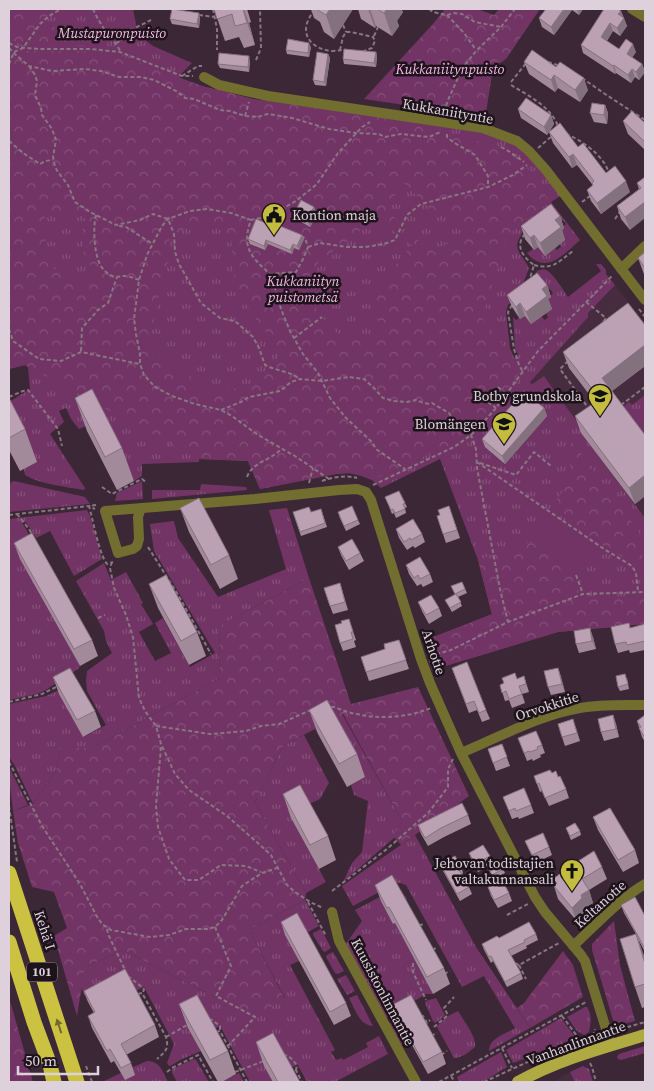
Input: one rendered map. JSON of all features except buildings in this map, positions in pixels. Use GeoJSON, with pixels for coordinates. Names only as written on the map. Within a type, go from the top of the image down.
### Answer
{"type":"FeatureCollection","features":[{"type":"Feature","properties":{"kind":"highway","name":"Kehä I"},"geometry":{"type":"LineString","coordinates":[[9,872],[78,1082]]}},
{"type":"Feature","properties":{"kind":"highway","name":"101"},"geometry":{"type":"LineString","coordinates":[[9,942],[54,1082]]}},
{"type":"Feature","properties":{"kind":"main road","name":"Vanhanlinnantie"},"geometry":{"type":"LineString","coordinates":[[518,1082],[548,1068],[645,1035]]}},
{"type":"Feature","properties":{"kind":"street"},"geometry":{"type":"LineString","coordinates":[[632,9],[645,17]]}},
{"type":"Feature","properties":{"kind":"street","name":"Kukkaniityntie"},"geometry":{"type":"LineString","coordinates":[[204,77],[218,86],[251,93],[483,128],[517,141],[546,170],[617,272],[645,300]]}},
{"type":"Feature","properties":{"kind":"street"},"geometry":{"type":"LineString","coordinates":[[617,272],[645,246]]}},
{"type":"Feature","properties":{"kind":"street","name":"Arhotie"},"geometry":{"type":"LineString","coordinates":[[105,511],[255,500],[339,490],[358,489],[366,492],[371,500],[422,659],[457,753],[535,897],[584,961],[611,1045]]}},
{"type":"Feature","properties":{"kind":"street"},"geometry":{"type":"LineString","coordinates":[[105,511],[116,558],[135,548],[139,539],[138,517],[142,508]]}},
{"type":"Feature","properties":{"kind":"street","name":"Orvokkitie"},"geometry":{"type":"LineString","coordinates":[[457,753],[535,722],[572,710],[595,706],[645,705]]}},
{"type":"Feature","properties":{"kind":"street","name":"Keltanotie"},"geometry":{"type":"LineString","coordinates":[[573,946],[618,904],[645,884]]}},
{"type":"Feature","properties":{"kind":"street","name":"Kuusistonlinnantie"},"geometry":{"type":"LineString","coordinates":[[332,912],[339,941],[416,1082]]}},
{"type":"Feature","properties":{"kind":"path"},"geometry":{"type":"LineString","coordinates":[[9,64],[14,52],[23,48],[40,24],[61,9]]}},
{"type":"Feature","properties":{"kind":"path"},"geometry":{"type":"LineString","coordinates":[[94,9],[96,16],[107,34],[116,43],[120,52]]}},
{"type":"Feature","properties":{"kind":"path"},"geometry":{"type":"LineString","coordinates":[[213,9],[217,29],[217,50]]}},
{"type":"Feature","properties":{"kind":"path"},"geometry":{"type":"LineString","coordinates":[[256,60],[261,48],[260,9]]}},
{"type":"Feature","properties":{"kind":"path"},"geometry":{"type":"LineString","coordinates":[[314,9],[306,30],[311,43],[315,47],[333,51],[350,51]]}},
{"type":"Feature","properties":{"kind":"path"},"geometry":{"type":"LineString","coordinates":[[429,9],[433,12],[447,15],[454,13],[462,14],[475,22],[501,27]]}},
{"type":"Feature","properties":{"kind":"path"},"geometry":{"type":"LineString","coordinates":[[444,112],[462,69],[515,9]]}},
{"type":"Feature","properties":{"kind":"path"},"geometry":{"type":"LineString","coordinates":[[198,15],[214,17]]}},
{"type":"Feature","properties":{"kind":"path"},"geometry":{"type":"LineString","coordinates":[[447,15],[464,33],[476,51]]}},
{"type":"Feature","properties":{"kind":"path"},"geometry":{"type":"LineString","coordinates":[[116,43],[122,40],[129,31],[151,20]]}},
{"type":"Feature","properties":{"kind":"path"},"geometry":{"type":"LineString","coordinates":[[343,25],[346,32]]}},
{"type":"Feature","properties":{"kind":"path"},"geometry":{"type":"LineString","coordinates":[[360,52],[372,48],[373,37],[378,27]]}},
{"type":"Feature","properties":{"kind":"path"},"geometry":{"type":"LineString","coordinates":[[340,50],[346,32]]}},
{"type":"Feature","properties":{"kind":"path"},"geometry":{"type":"LineString","coordinates":[[346,32],[373,37]]}},
{"type":"Feature","properties":{"kind":"path"},"geometry":{"type":"LineString","coordinates":[[9,43],[23,48],[91,49],[120,52],[182,76],[204,77]]}},
{"type":"Feature","properties":{"kind":"path"},"geometry":{"type":"LineString","coordinates":[[9,48],[29,66],[35,75],[37,81],[35,95],[42,115],[52,128],[56,140],[53,160],[58,172],[68,185],[75,202],[116,225],[126,227],[152,243]]}},
{"type":"Feature","properties":{"kind":"path"},"geometry":{"type":"LineString","coordinates":[[532,60],[527,62],[511,84],[544,106],[551,113],[560,133]]}},
{"type":"Feature","properties":{"kind":"path"},"geometry":{"type":"LineString","coordinates":[[542,61],[564,67]]}},
{"type":"Feature","properties":{"kind":"path"},"geometry":{"type":"LineString","coordinates":[[29,66],[52,71],[85,69],[101,71],[119,78],[141,77],[154,80],[178,92],[185,98],[194,99],[220,110],[245,116],[275,115],[329,129],[385,136],[401,134],[429,137],[438,133],[455,134]]}},
{"type":"Feature","properties":{"kind":"path"},"geometry":{"type":"LineString","coordinates":[[578,75],[645,120]]}},
{"type":"Feature","properties":{"kind":"path"},"geometry":{"type":"LineString","coordinates":[[245,116],[251,93]]}},
{"type":"Feature","properties":{"kind":"path"},"geometry":{"type":"LineString","coordinates":[[339,490],[329,479],[258,435],[232,416],[221,410],[172,396],[155,387],[144,375],[140,364],[134,320],[139,280],[143,265],[152,243],[168,219],[190,211],[207,209],[231,213],[251,220],[266,217],[277,212],[296,201],[317,184],[338,153],[356,133],[382,113]]}},
{"type":"Feature","properties":{"kind":"path"},"geometry":{"type":"LineString","coordinates":[[443,131],[453,142],[476,155],[488,176],[488,187]]}},
{"type":"Feature","properties":{"kind":"path"},"geometry":{"type":"LineString","coordinates":[[537,149],[551,137],[560,133],[568,134],[582,142],[604,162],[608,169],[608,178]]}},
{"type":"Feature","properties":{"kind":"path"},"geometry":{"type":"LineString","coordinates":[[9,141],[40,164],[53,160]]}},
{"type":"Feature","properties":{"kind":"path"},"geometry":{"type":"LineString","coordinates":[[308,247],[320,243],[347,247],[365,247],[395,240],[407,216],[421,204],[488,187],[528,166],[502,148]]}},
{"type":"Feature","properties":{"kind":"path"},"geometry":{"type":"LineString","coordinates":[[580,204],[593,194]]}},
{"type":"Feature","properties":{"kind":"path"},"geometry":{"type":"LineString","coordinates":[[615,219],[625,205]]}},
{"type":"Feature","properties":{"kind":"path"},"geometry":{"type":"LineString","coordinates":[[116,225],[140,220],[152,214],[168,219]]}},
{"type":"Feature","properties":{"kind":"path"},"geometry":{"type":"LineString","coordinates":[[96,215],[95,241],[99,262],[104,270],[112,276],[124,276],[139,280]]}},
{"type":"Feature","properties":{"kind":"path"},"geometry":{"type":"LineString","coordinates":[[266,217],[285,229]]}},
{"type":"Feature","properties":{"kind":"path"},"geometry":{"type":"LineString","coordinates":[[168,219],[174,234],[175,252],[179,264],[201,303],[220,318],[235,321],[253,337],[265,365],[300,379]]}},
{"type":"Feature","properties":{"kind":"path"},"geometry":{"type":"LineString","coordinates":[[251,220],[248,228],[248,249],[255,260],[270,274],[290,331],[318,373],[330,398],[346,418],[372,442],[376,449],[405,470]]}},
{"type":"Feature","properties":{"kind":"path"},"geometry":{"type":"LineString","coordinates":[[248,228],[252,229]]}},
{"type":"Feature","properties":{"kind":"path"},"geometry":{"type":"LineString","coordinates":[[528,231],[522,236],[520,246],[527,260],[534,265],[543,268],[553,266],[573,251]]}},
{"type":"Feature","properties":{"kind":"path"},"geometry":{"type":"LineString","coordinates":[[270,274],[296,272],[304,259],[308,247],[305,238],[298,235]]}},
{"type":"Feature","properties":{"kind":"path"},"geometry":{"type":"LineString","coordinates":[[528,285],[534,265]]}},
{"type":"Feature","properties":{"kind":"path"},"geometry":{"type":"LineString","coordinates":[[372,486],[454,448],[471,435],[496,408],[538,351],[617,272]]}},
{"type":"Feature","properties":{"kind":"path"},"geometry":{"type":"LineString","coordinates":[[81,352],[82,328],[98,310],[108,303],[117,277]]}},
{"type":"Feature","properties":{"kind":"path"},"geometry":{"type":"LineString","coordinates":[[518,299],[508,312],[514,349],[523,372]]}},
{"type":"Feature","properties":{"kind":"path"},"geometry":{"type":"LineString","coordinates":[[586,302],[606,318],[600,326]]}},
{"type":"Feature","properties":{"kind":"path"},"geometry":{"type":"LineString","coordinates":[[635,303],[645,317]]}},
{"type":"Feature","properties":{"kind":"path"},"geometry":{"type":"LineString","coordinates":[[294,338],[322,317]]}},
{"type":"Feature","properties":{"kind":"path"},"geometry":{"type":"LineString","coordinates":[[9,329],[12,341],[39,359],[61,361],[81,352],[140,364]]}},
{"type":"Feature","properties":{"kind":"path"},"geometry":{"type":"LineString","coordinates":[[574,355],[560,369],[590,410]]}},
{"type":"Feature","properties":{"kind":"path"},"geometry":{"type":"LineString","coordinates":[[221,410],[249,397],[280,391],[291,382],[300,379],[322,381],[349,377],[364,379],[383,398],[394,401],[407,402],[416,400],[429,404],[432,403],[449,413],[460,430],[471,435],[476,449],[477,468],[508,622]]}},
{"type":"Feature","properties":{"kind":"path"},"geometry":{"type":"LineString","coordinates":[[498,387],[507,394]]}},
{"type":"Feature","properties":{"kind":"path"},"geometry":{"type":"LineString","coordinates":[[619,407],[645,387]]}},
{"type":"Feature","properties":{"kind":"path"},"geometry":{"type":"LineString","coordinates":[[9,392],[9,397],[28,390],[58,429],[62,446]]}},
{"type":"Feature","properties":{"kind":"path"},"geometry":{"type":"LineString","coordinates":[[488,402],[496,408]]}},
{"type":"Feature","properties":{"kind":"path"},"geometry":{"type":"LineString","coordinates":[[247,477],[249,472],[260,462],[278,453],[281,449]]}},
{"type":"Feature","properties":{"kind":"path"},"geometry":{"type":"LineString","coordinates":[[477,462],[516,475],[534,452],[551,466]]}},
{"type":"Feature","properties":{"kind":"path"},"geometry":{"type":"LineString","coordinates":[[477,462],[596,544],[632,566],[636,573],[638,592]]}},
{"type":"Feature","properties":{"kind":"path"},"geometry":{"type":"LineString","coordinates":[[308,485],[313,468]]}},
{"type":"Feature","properties":{"kind":"path"},"geometry":{"type":"LineString","coordinates":[[102,487],[112,494],[142,479],[147,482]]}},
{"type":"Feature","properties":{"kind":"path"},"geometry":{"type":"LineString","coordinates":[[9,515],[89,506],[105,511]]}},
{"type":"Feature","properties":{"kind":"path"},"geometry":{"type":"LineString","coordinates":[[89,506],[105,561],[107,564],[116,558]]}},
{"type":"Feature","properties":{"kind":"path"},"geometry":{"type":"LineString","coordinates":[[17,514],[35,540]]}},
{"type":"Feature","properties":{"kind":"path"},"geometry":{"type":"LineString","coordinates":[[139,539],[146,546],[177,593],[211,654]]}},
{"type":"Feature","properties":{"kind":"path"},"geometry":{"type":"LineString","coordinates":[[116,558],[110,568],[114,588],[126,615],[132,637],[140,698],[145,711],[156,726],[161,744],[175,774],[189,790],[226,816],[271,855],[287,885],[310,902],[332,912]]}},
{"type":"Feature","properties":{"kind":"path"},"geometry":{"type":"LineString","coordinates":[[576,575],[583,594]]}},
{"type":"Feature","properties":{"kind":"path"},"geometry":{"type":"LineString","coordinates":[[428,657],[451,650],[508,622],[583,594],[645,592]]}},
{"type":"Feature","properties":{"kind":"path"},"geometry":{"type":"LineString","coordinates":[[98,618],[105,615]]}},
{"type":"Feature","properties":{"kind":"path"},"geometry":{"type":"LineString","coordinates":[[9,702],[42,694],[58,686]]}},
{"type":"Feature","properties":{"kind":"path"},"geometry":{"type":"LineString","coordinates":[[327,708],[334,707],[358,715],[381,718],[421,712],[439,703]]}},
{"type":"Feature","properties":{"kind":"path"},"geometry":{"type":"LineString","coordinates":[[156,726],[210,734],[246,731],[260,726],[279,724],[313,709]]}},
{"type":"Feature","properties":{"kind":"path"},"geometry":{"type":"LineString","coordinates":[[161,744],[156,806],[158,827],[169,859],[185,880],[199,880],[221,865],[246,866],[262,873]]}},
{"type":"Feature","properties":{"kind":"path"},"geometry":{"type":"LineString","coordinates":[[332,891],[387,849],[429,812],[448,787],[448,769],[457,753]]}},
{"type":"Feature","properties":{"kind":"path"},"geometry":{"type":"LineString","coordinates":[[9,762],[42,826],[80,884],[96,915],[102,924],[111,930],[150,937],[169,935],[186,929],[215,927],[222,920],[242,886],[262,873],[277,868]]}},
{"type":"Feature","properties":{"kind":"path"},"geometry":{"type":"LineString","coordinates":[[507,915],[530,903]]}},
{"type":"Feature","properties":{"kind":"path"},"geometry":{"type":"LineString","coordinates":[[419,926],[423,924]]}},
{"type":"Feature","properties":{"kind":"path"},"geometry":{"type":"LineString","coordinates":[[107,927],[108,934],[126,974],[144,990],[142,993],[166,1037],[168,1044],[166,1050],[158,1059]]}},
{"type":"Feature","properties":{"kind":"path"},"geometry":{"type":"LineString","coordinates":[[215,927],[231,966],[216,996],[255,1016],[228,1046]]}},
{"type":"Feature","properties":{"kind":"path"},"geometry":{"type":"LineString","coordinates":[[515,964],[519,965],[561,942]]}},
{"type":"Feature","properties":{"kind":"path"},"geometry":{"type":"LineString","coordinates":[[432,950],[436,948]]}},
{"type":"Feature","properties":{"kind":"path"},"geometry":{"type":"LineString","coordinates":[[413,963],[414,972],[426,1000]]}},
{"type":"Feature","properties":{"kind":"path"},"geometry":{"type":"LineString","coordinates":[[519,965],[526,979]]}},
{"type":"Feature","properties":{"kind":"path"},"geometry":{"type":"LineString","coordinates":[[444,974],[450,971]]}},
{"type":"Feature","properties":{"kind":"path"},"geometry":{"type":"LineString","coordinates":[[136,994],[142,993]]}},
{"type":"Feature","properties":{"kind":"path"},"geometry":{"type":"LineString","coordinates":[[434,1027],[448,1014],[444,1008],[454,997]]}},
{"type":"Feature","properties":{"kind":"path"},"geometry":{"type":"LineString","coordinates":[[439,1082],[588,1000]]}},
{"type":"Feature","properties":{"kind":"path"},"geometry":{"type":"LineString","coordinates":[[562,1015],[581,1041],[594,1036]]}},
{"type":"Feature","properties":{"kind":"path"},"geometry":{"type":"LineString","coordinates":[[421,1017],[423,1016],[426,1023],[430,1020]]}},
{"type":"Feature","properties":{"kind":"path"},"geometry":{"type":"LineString","coordinates":[[206,1018],[220,1026],[220,1031],[247,1082]]}},
{"type":"Feature","properties":{"kind":"path"},"geometry":{"type":"LineString","coordinates":[[152,1023],[157,1022]]}},
{"type":"Feature","properties":{"kind":"path"},"geometry":{"type":"LineString","coordinates":[[166,1037],[192,1022]]}},
{"type":"Feature","properties":{"kind":"path"},"geometry":{"type":"LineString","coordinates":[[618,1030],[645,1022]]}},
{"type":"Feature","properties":{"kind":"path"},"geometry":{"type":"LineString","coordinates":[[213,1033],[220,1031]]}},
{"type":"Feature","properties":{"kind":"path"},"geometry":{"type":"LineString","coordinates":[[431,1036],[437,1033]]}},
{"type":"Feature","properties":{"kind":"path"},"geometry":{"type":"LineString","coordinates":[[502,1048],[512,1069]]}},
{"type":"Feature","properties":{"kind":"path"},"geometry":{"type":"LineString","coordinates":[[441,1055],[447,1051]]}},
{"type":"Feature","properties":{"kind":"path"},"geometry":{"type":"LineString","coordinates":[[167,1072],[198,1055],[213,1082]]}},
{"type":"Feature","properties":{"kind":"path"},"geometry":{"type":"LineString","coordinates":[[279,1056],[285,1055],[292,1058],[297,1066],[296,1070],[302,1082]]}},
{"type":"Feature","properties":{"kind":"path"},"geometry":{"type":"LineString","coordinates":[[228,1060],[234,1058]]}},
{"type":"Feature","properties":{"kind":"path"},"geometry":{"type":"LineString","coordinates":[[235,1072],[271,1059]]}},
{"type":"Feature","properties":{"kind":"path"},"geometry":{"type":"LineString","coordinates":[[589,1062],[596,1082]]}},
{"type":"Feature","properties":{"kind":"path"},"geometry":{"type":"LineString","coordinates":[[290,1072],[296,1070]]}},
{"type":"Feature","properties":{"kind":"path"},"geometry":{"type":"LineString","coordinates":[[451,1076],[455,1082]]}},
{"type":"Feature","properties":{"kind":"shaded area","name":"Botby grundskola"},"geometry":{"type":"Polygon","coordinates":[[[615,285],[645,323],[645,556],[510,398],[527,377],[615,285]]]}},
{"type":"Feature","properties":{"kind":"shaded area"},"geometry":{"type":"Polygon","coordinates":[[[583,1066],[589,1069],[593,1082],[555,1082],[564,1075],[583,1066]]]}},
{"type":"Feature","properties":{"kind":"green space","name":"Kukkaniityn puistometsä"},"geometry":{"type":"Polygon","coordinates":[[[9,9],[133,9],[138,34],[153,46],[192,63],[179,78],[253,99],[482,131],[515,145],[528,154],[562,195],[551,202],[580,240],[555,260],[541,263],[534,260],[527,253],[538,247],[545,255],[555,248],[557,250],[561,247],[559,235],[566,224],[563,220],[523,232],[519,238],[517,243],[518,251],[529,268],[520,292],[508,305],[506,312],[510,348],[514,358],[518,355],[515,348],[513,317],[516,320],[525,316],[531,324],[541,316],[545,320],[548,317],[546,313],[552,309],[546,301],[553,293],[550,289],[546,291],[531,281],[537,271],[544,269],[549,272],[568,297],[601,271],[596,264],[601,264],[615,285],[588,313],[588,317],[530,382],[546,405],[558,396],[584,431],[581,433],[645,518],[645,624],[558,632],[432,670],[423,641],[492,614],[478,560],[440,459],[381,488],[372,480],[349,473],[260,489],[248,461],[199,459],[199,462],[142,464],[142,476],[134,481],[104,422],[101,419],[79,429],[71,419],[66,408],[59,411],[64,422],[50,434],[85,488],[84,490],[45,483],[25,475],[9,402],[30,389],[28,367],[25,365],[9,369],[9,9]]]}},
{"type":"Feature","properties":{"kind":"green space"},"geometry":{"type":"Polygon","coordinates":[[[9,9],[52,9],[40,26],[96,30],[97,45],[29,47],[9,40],[9,9]]]}},
{"type":"Feature","properties":{"kind":"green space","name":"Kukkaniitynpuisto"},"geometry":{"type":"Polygon","coordinates":[[[445,9],[477,9],[494,15],[499,9],[540,9],[506,59],[493,68],[485,119],[459,113],[364,99],[433,24],[445,9]]]}},
{"type":"Feature","properties":{"kind":"green space","name":"Kukkaniityn puistometsä"},"geometry":{"type":"Polygon","coordinates":[[[9,46],[21,51],[92,51],[120,55],[202,86],[253,99],[439,125],[442,136],[477,141],[509,154],[528,169],[550,202],[508,235],[482,318],[514,359],[520,372],[491,410],[476,426],[454,443],[372,480],[350,473],[336,474],[260,489],[248,461],[199,459],[25,365],[9,369],[9,67],[12,62],[9,59],[9,46]],[[404,183],[386,208],[410,235],[435,252],[461,233],[457,218],[433,212],[404,183]],[[66,209],[45,217],[46,247],[50,264],[57,272],[72,279],[99,276],[97,269],[89,264],[84,255],[82,230],[88,225],[84,217],[77,212],[66,209]],[[365,222],[357,235],[319,261],[306,285],[310,299],[322,317],[344,340],[384,340],[376,314],[377,288],[412,245],[388,227],[365,222]],[[192,225],[176,233],[169,240],[169,256],[148,346],[170,364],[191,375],[190,388],[215,392],[248,386],[278,364],[278,347],[241,295],[234,274],[231,235],[210,226],[192,225]]]}},
{"type":"Feature","properties":{"kind":"green space"},"geometry":{"type":"Polygon","coordinates":[[[544,376],[558,396],[546,405],[531,385],[544,376]]]}},
{"type":"Feature","properties":{"kind":"green space"},"geometry":{"type":"Polygon","coordinates":[[[645,395],[645,436],[623,407],[629,402],[632,405],[645,395]]]}},
{"type":"Feature","properties":{"kind":"green space"},"geometry":{"type":"Polygon","coordinates":[[[571,440],[639,532],[643,562],[629,561],[604,546],[551,508],[565,488],[570,472],[571,440]]]}},
{"type":"Feature","properties":{"kind":"green space"},"geometry":{"type":"Polygon","coordinates":[[[14,481],[85,497],[90,504],[9,512],[9,488],[11,482],[14,481]]]}},
{"type":"Feature","properties":{"kind":"green space"},"geometry":{"type":"Polygon","coordinates":[[[142,481],[143,499],[115,501],[117,493],[142,481]]]}},
{"type":"Feature","properties":{"kind":"green space"},"geometry":{"type":"Polygon","coordinates":[[[201,484],[246,487],[247,490],[152,499],[152,490],[200,490],[201,484]]]}},
{"type":"Feature","properties":{"kind":"green space"},"geometry":{"type":"Polygon","coordinates":[[[287,508],[309,578],[219,626],[220,678],[92,748],[60,749],[56,771],[33,804],[9,757],[9,704],[46,696],[74,683],[84,737],[106,725],[87,691],[86,681],[87,671],[112,653],[106,641],[104,631],[76,581],[104,563],[111,580],[126,572],[153,624],[139,632],[155,661],[171,653],[155,623],[163,618],[190,667],[215,653],[154,551],[150,524],[174,521],[178,538],[218,597],[286,569],[269,510],[287,508]]]}},
{"type":"Feature","properties":{"kind":"green space"},"geometry":{"type":"Polygon","coordinates":[[[87,510],[102,559],[74,576],[50,531],[36,538],[26,522],[22,523],[28,533],[29,541],[21,559],[80,666],[44,691],[9,700],[9,519],[87,510]]]}},
{"type":"Feature","properties":{"kind":"green space"},"geometry":{"type":"Polygon","coordinates":[[[550,513],[604,549],[576,575],[531,542],[550,513]]]}},
{"type":"Feature","properties":{"kind":"green space"},"geometry":{"type":"Polygon","coordinates":[[[531,542],[576,575],[580,599],[645,596],[645,624],[558,632],[432,670],[423,641],[492,615],[478,560],[531,542]]]}},
{"type":"Feature","properties":{"kind":"green space"},"geometry":{"type":"Polygon","coordinates":[[[309,578],[351,704],[418,687],[469,796],[401,845],[393,836],[402,821],[343,714],[283,746],[255,802],[306,893],[305,900],[249,930],[285,999],[253,1017],[123,950],[85,967],[77,1016],[54,936],[67,928],[54,892],[32,887],[18,843],[13,811],[33,804],[56,771],[60,748],[92,748],[220,678],[219,626],[309,578]]]}},
{"type":"Feature","properties":{"kind":"green space"},"geometry":{"type":"Polygon","coordinates":[[[342,714],[402,821],[394,835],[395,837],[343,882],[352,863],[362,852],[368,801],[354,795],[351,785],[365,777],[318,734],[315,729],[342,714]]]}},
{"type":"Feature","properties":{"kind":"green space"},"geometry":{"type":"Polygon","coordinates":[[[304,735],[329,783],[320,799],[307,805],[291,818],[326,882],[306,893],[255,802],[283,746],[304,735]]]}},
{"type":"Feature","properties":{"kind":"green space"},"geometry":{"type":"Polygon","coordinates":[[[9,767],[28,805],[13,811],[9,779],[9,767]]]}},
{"type":"Feature","properties":{"kind":"green space"},"geometry":{"type":"Polygon","coordinates":[[[415,835],[476,947],[530,1028],[489,1051],[495,1040],[515,1028],[484,976],[462,987],[406,885],[396,883],[353,906],[342,886],[415,835]]]}},
{"type":"Feature","properties":{"kind":"green space"},"geometry":{"type":"Polygon","coordinates":[[[395,889],[401,890],[407,899],[403,902],[393,924],[395,923],[433,994],[426,994],[386,1018],[345,945],[362,921],[355,910],[395,889]]]}},
{"type":"Feature","properties":{"kind":"green space"},"geometry":{"type":"Polygon","coordinates":[[[305,900],[319,926],[306,933],[299,961],[290,965],[335,1050],[331,1052],[336,1060],[342,1058],[343,1060],[368,1047],[366,1043],[379,1036],[388,1054],[335,1082],[307,1082],[297,1064],[273,1082],[250,1082],[220,1026],[212,1030],[188,1028],[201,1051],[169,1066],[167,1063],[174,1044],[144,987],[135,991],[88,1002],[81,988],[85,967],[123,950],[214,997],[285,998],[249,930],[305,900]]]}},
{"type":"Feature","properties":{"kind":"green space"},"geometry":{"type":"Polygon","coordinates":[[[614,921],[620,965],[635,1021],[621,1025],[613,1020],[592,950],[592,944],[614,921]]]}},
{"type":"Feature","properties":{"kind":"green space"},"geometry":{"type":"Polygon","coordinates":[[[321,929],[331,948],[325,952],[313,935],[313,933],[321,929]]]}},
{"type":"Feature","properties":{"kind":"green space"},"geometry":{"type":"Polygon","coordinates":[[[563,951],[573,965],[583,997],[530,1028],[517,1008],[524,1003],[563,951]]]}},
{"type":"Feature","properties":{"kind":"green space"},"geometry":{"type":"Polygon","coordinates":[[[333,952],[344,971],[338,974],[335,973],[326,957],[333,952]]]}},
{"type":"Feature","properties":{"kind":"green space"},"geometry":{"type":"Polygon","coordinates":[[[346,975],[355,991],[347,995],[337,979],[346,975]]]}},
{"type":"Feature","properties":{"kind":"green space"},"geometry":{"type":"Polygon","coordinates":[[[357,995],[373,1026],[361,1020],[349,998],[357,995]]]}},
{"type":"Feature","properties":{"kind":"green space"},"geometry":{"type":"Polygon","coordinates":[[[9,997],[33,1082],[9,1082],[9,997]]]}},
{"type":"Feature","properties":{"kind":"green space"},"geometry":{"type":"Polygon","coordinates":[[[436,998],[445,1015],[435,1023],[425,1003],[436,998]]]}},
{"type":"Feature","properties":{"kind":"green space"},"geometry":{"type":"Polygon","coordinates":[[[585,1007],[589,1010],[591,1022],[589,1032],[584,1035],[577,1031],[567,1017],[585,1007]]]}},
{"type":"Feature","properties":{"kind":"green space"},"geometry":{"type":"Polygon","coordinates":[[[458,1011],[474,1038],[475,1047],[463,1056],[454,1058],[437,1027],[448,1016],[458,1011]]]}},
{"type":"Feature","properties":{"kind":"green space"},"geometry":{"type":"Polygon","coordinates":[[[397,1018],[410,1041],[401,1045],[389,1023],[397,1018]]]}},
{"type":"Feature","properties":{"kind":"green space"},"geometry":{"type":"Polygon","coordinates":[[[561,1018],[576,1038],[574,1041],[513,1063],[506,1050],[561,1018]]]}},
{"type":"Feature","properties":{"kind":"green space"},"geometry":{"type":"Polygon","coordinates":[[[645,1046],[645,1053],[621,1060],[617,1057],[619,1054],[645,1046]]]}},
{"type":"Feature","properties":{"kind":"green space"},"geometry":{"type":"Polygon","coordinates":[[[501,1052],[507,1067],[483,1081],[474,1083],[459,1082],[457,1077],[501,1052]]]}},
{"type":"Feature","properties":{"kind":"green space"},"geometry":{"type":"Polygon","coordinates":[[[194,1059],[209,1082],[177,1082],[172,1069],[194,1059]]]}},
{"type":"Feature","properties":{"kind":"green space"},"geometry":{"type":"Polygon","coordinates":[[[147,1061],[158,1065],[168,1082],[102,1082],[121,1073],[126,1080],[131,1068],[147,1061]]]}},
{"type":"Feature","properties":{"kind":"green space"},"geometry":{"type":"Polygon","coordinates":[[[583,1066],[589,1069],[593,1082],[575,1082],[570,1072],[583,1066]]]}},
{"type":"Feature","properties":{"kind":"green space"},"geometry":{"type":"Polygon","coordinates":[[[239,1073],[244,1082],[222,1082],[239,1073]]]}},
{"type":"Feature","properties":{"kind":"place","name":"Kontion maja"},"geometry":{"type":"Point","coordinates":[274,236]}},
{"type":"Feature","properties":{"kind":"place","name":"Botby grundskola"},"geometry":{"type":"Point","coordinates":[600,417]}},
{"type":"Feature","properties":{"kind":"place","name":"Blomängen"},"geometry":{"type":"Point","coordinates":[504,445]}},
{"type":"Feature","properties":{"kind":"place","name":"Jehovan todistajien valtakunnansali"},"geometry":{"type":"Point","coordinates":[572,892]}},
{"type":"Feature","properties":{"kind":"park label","name":"Mustapuronpuisto"},"geometry":{"type":"Point","coordinates":[112,33]}}]}
